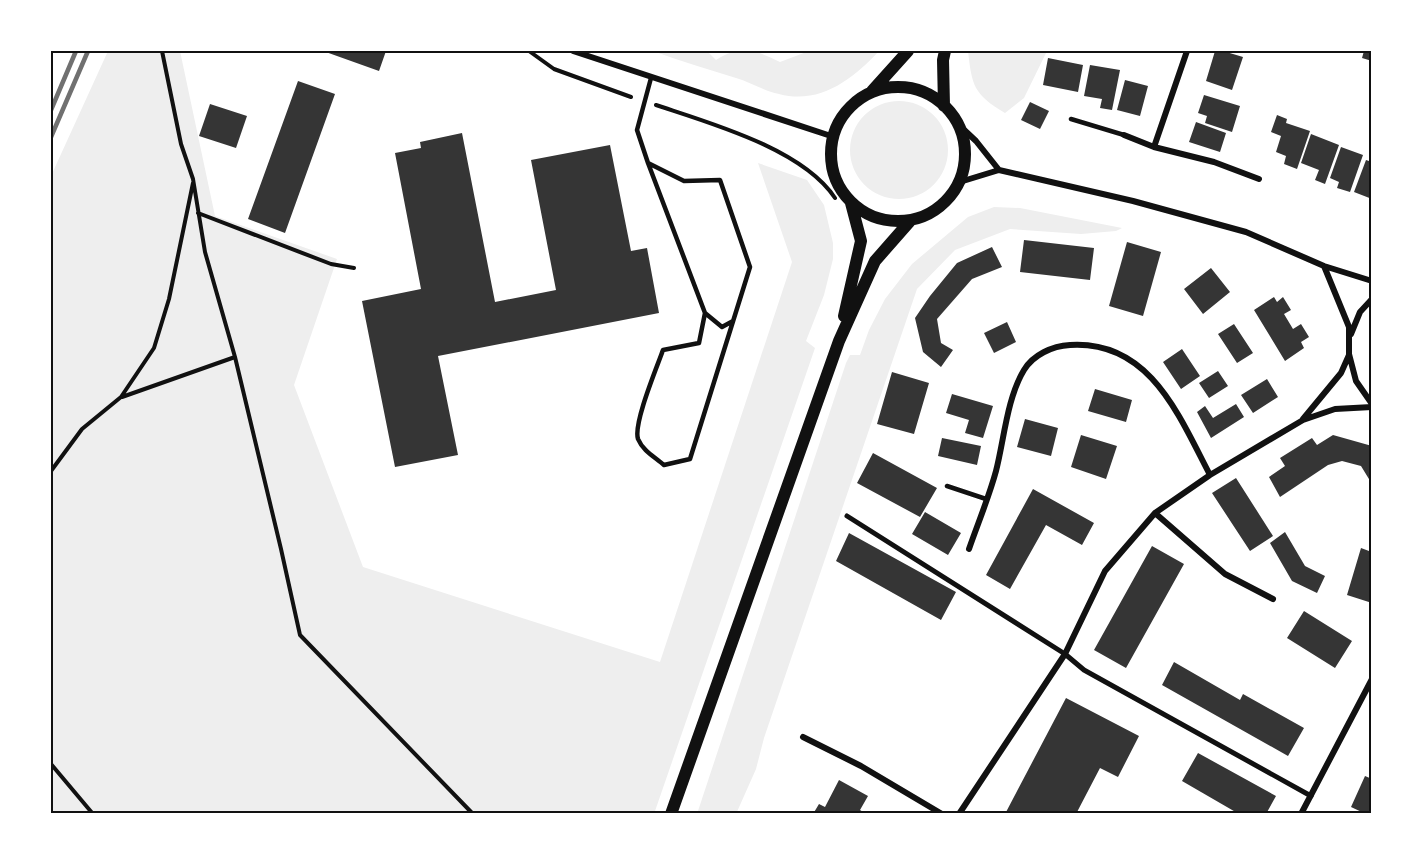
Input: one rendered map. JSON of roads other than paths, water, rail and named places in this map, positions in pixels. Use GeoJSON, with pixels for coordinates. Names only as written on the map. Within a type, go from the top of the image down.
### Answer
{"type":"FeatureCollection","features":[{"type":"Feature","properties":{"kind":"main road"},"geometry":{"type":"LineString","coordinates":[[839,341],[861,242],[831,164],[834,137],[839,120],[853,103],[871,92],[908,51]]}},
{"type":"Feature","properties":{"kind":"main road"},"geometry":{"type":"LineString","coordinates":[[945,51],[943,60],[945,106]]}},
{"type":"Feature","properties":{"kind":"main road"},"geometry":{"type":"LineString","coordinates":[[845,205],[890,221],[911,220],[933,211],[951,195],[962,178],[964,155],[960,126],[945,106],[928,94],[910,88],[890,87],[871,92]]}},
{"type":"Feature","properties":{"kind":"main road"},"geometry":{"type":"LineString","coordinates":[[671,814],[839,341],[875,261],[911,220]]}},
{"type":"Feature","properties":{"kind":"street"},"geometry":{"type":"LineString","coordinates":[[573,51],[834,137]]}},
{"type":"Feature","properties":{"kind":"street"},"geometry":{"type":"LineString","coordinates":[[1154,147],[1187,51]]}},
{"type":"Feature","properties":{"kind":"street"},"geometry":{"type":"LineString","coordinates":[[960,126],[976,141],[999,170]]}},
{"type":"Feature","properties":{"kind":"street"},"geometry":{"type":"LineString","coordinates":[[1124,135],[1154,147],[1214,162],[1259,178]]}},
{"type":"Feature","properties":{"kind":"street"},"geometry":{"type":"LineString","coordinates":[[951,195],[963,181],[999,170],[1133,201],[1246,232],[1324,266],[1372,281]]}},
{"type":"Feature","properties":{"kind":"street"},"geometry":{"type":"LineString","coordinates":[[1324,266],[1349,327],[1349,354],[1356,381],[1372,405]]}},
{"type":"Feature","properties":{"kind":"street"},"geometry":{"type":"LineString","coordinates":[[1349,344],[1360,312],[1372,299]]}},
{"type":"Feature","properties":{"kind":"street"},"geometry":{"type":"LineString","coordinates":[[969,549],[996,471],[1000,444],[1014,394],[1024,369],[1041,353],[1059,345],[1082,344],[1111,349],[1148,374],[1171,400],[1210,475]]}},
{"type":"Feature","properties":{"kind":"street"},"geometry":{"type":"LineString","coordinates":[[1303,420],[1341,373],[1349,354]]}},
{"type":"Feature","properties":{"kind":"street"},"geometry":{"type":"LineString","coordinates":[[959,814],[1065,654],[1105,571],[1155,513],[1210,475],[1303,420],[1335,409],[1372,405]]}},
{"type":"Feature","properties":{"kind":"street"},"geometry":{"type":"LineString","coordinates":[[1155,513],[1225,574],[1273,599]]}},
{"type":"Feature","properties":{"kind":"street"},"geometry":{"type":"LineString","coordinates":[[847,516],[1065,654],[1084,670],[1311,796]]}},
{"type":"Feature","properties":{"kind":"street"},"geometry":{"type":"LineString","coordinates":[[1301,814],[1372,679]]}},
{"type":"Feature","properties":{"kind":"street"},"geometry":{"type":"LineString","coordinates":[[803,737],[861,766],[942,814]]}},
{"type":"Feature","properties":{"kind":"lane"},"geometry":{"type":"LineString","coordinates":[[651,78],[637,130],[648,163],[705,313],[722,327],[733,321]]}},
{"type":"Feature","properties":{"kind":"lane"},"geometry":{"type":"LineString","coordinates":[[1071,119],[1124,135]]}},
{"type":"Feature","properties":{"kind":"lane"},"geometry":{"type":"LineString","coordinates":[[648,163],[684,181],[720,180],[750,267],[690,459],[664,465],[644,449],[637,436],[644,402],[663,350],[699,343],[705,313]]}},
{"type":"Feature","properties":{"kind":"lane"},"geometry":{"type":"LineString","coordinates":[[947,486],[986,499]]}},
{"type":"Feature","properties":{"kind":"railway"},"geometry":{"type":"LineString","coordinates":[[51,110],[76,51]]}},
{"type":"Feature","properties":{"kind":"railway"},"geometry":{"type":"LineString","coordinates":[[51,137],[88,51]]}}]}
